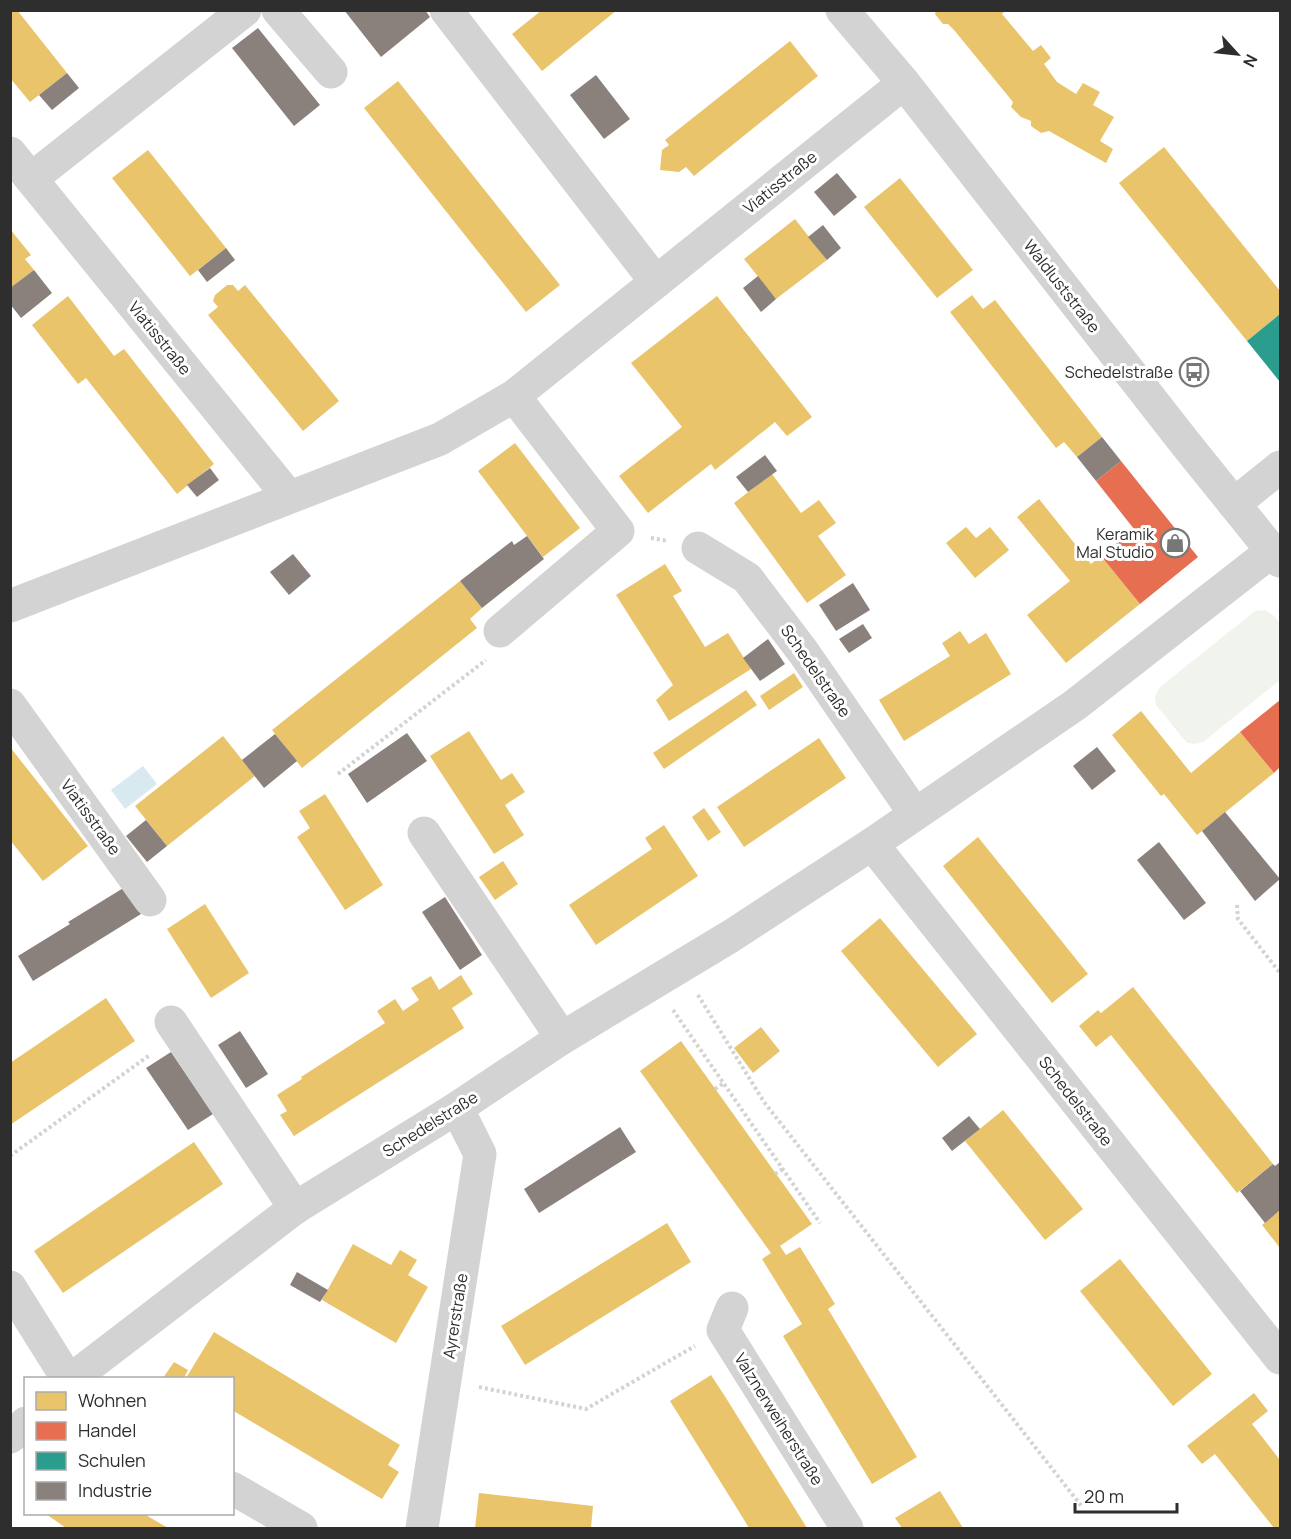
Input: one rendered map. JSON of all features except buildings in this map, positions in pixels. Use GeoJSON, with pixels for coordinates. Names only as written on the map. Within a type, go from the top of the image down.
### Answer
{"type":"FeatureCollection","features":[{"type":"Feature","properties":{"kind":"street"},"geometry":{"type":"LineString","coordinates":[[31,179],[245,10]]}},
{"type":"Feature","properties":{"kind":"street"},"geometry":{"type":"LineString","coordinates":[[278,10],[331,72]]}},
{"type":"Feature","properties":{"kind":"street"},"geometry":{"type":"LineString","coordinates":[[446,10],[656,282]]}},
{"type":"Feature","properties":{"kind":"street","name":"Waldluststraße"},"geometry":{"type":"LineString","coordinates":[[842,10],[903,82],[1276,556]]}},
{"type":"Feature","properties":{"kind":"street","name":"Viatisstraße"},"geometry":{"type":"LineString","coordinates":[[10,606],[440,439],[514,396],[903,82]]}},
{"type":"Feature","properties":{"kind":"street","name":"Viatisstraße"},"geometry":{"type":"LineString","coordinates":[[10,153],[289,497]]}},
{"type":"Feature","properties":{"kind":"street"},"geometry":{"type":"LineString","coordinates":[[500,631],[618,531],[514,396]]}},
{"type":"Feature","properties":{"kind":"street"},"geometry":{"type":"LineString","coordinates":[[1234,504],[1281,467]]}},
{"type":"Feature","properties":{"kind":"street","name":"Schedelstraße"},"geometry":{"type":"LineString","coordinates":[[698,548],[747,578],[804,652],[915,814]]}},
{"type":"Feature","properties":{"kind":"street","name":"Schedelstraße"},"geometry":{"type":"LineString","coordinates":[[74,1377],[295,1208],[457,1108],[562,1038],[872,844],[1075,705],[1276,556]]}},
{"type":"Feature","properties":{"kind":"street","name":"Viatisstraße"},"geometry":{"type":"LineString","coordinates":[[10,705],[150,900]]}},
{"type":"Feature","properties":{"kind":"street"},"geometry":{"type":"LineString","coordinates":[[424,833],[562,1038]]}},
{"type":"Feature","properties":{"kind":"street","name":"Schedelstraße"},"geometry":{"type":"LineString","coordinates":[[872,844],[1281,1358]]}},
{"type":"Feature","properties":{"kind":"street"},"geometry":{"type":"LineString","coordinates":[[175,1028],[295,1208]]}},
{"type":"Feature","properties":{"kind":"street","name":"Ayrerstraße"},"geometry":{"type":"LineString","coordinates":[[422,1528],[480,1154],[457,1108]]}},
{"type":"Feature","properties":{"kind":"street"},"geometry":{"type":"LineString","coordinates":[[10,1287],[66,1377]]}},
{"type":"Feature","properties":{"kind":"street","name":"Valznerweiherstraße"},"geometry":{"type":"LineString","coordinates":[[727,1319],[847,1528]]}},
{"type":"Feature","properties":{"kind":"street"},"geometry":{"type":"LineString","coordinates":[[10,1437],[24,1425]]}},
{"type":"Feature","properties":{"kind":"street"},"geometry":{"type":"LineString","coordinates":[[234,1489],[301,1528]]}},
{"type":"Feature","properties":{"kind":"path"},"geometry":{"type":"LineString","coordinates":[[618,531],[698,548]]}},
{"type":"Feature","properties":{"kind":"path"},"geometry":{"type":"LineString","coordinates":[[338,774],[495,652],[500,631]]}},
{"type":"Feature","properties":{"kind":"path"},"geometry":{"type":"LineString","coordinates":[[1237,905],[1238,919],[1281,972]]}},
{"type":"Feature","properties":{"kind":"path"},"geometry":{"type":"LineString","coordinates":[[667,974],[723,1083],[820,1223]]}},
{"type":"Feature","properties":{"kind":"path"},"geometry":{"type":"LineString","coordinates":[[667,974],[764,1102],[1083,1508]]}},
{"type":"Feature","properties":{"kind":"path"},"geometry":{"type":"LineString","coordinates":[[10,1156],[175,1028]]}},
{"type":"Feature","properties":{"kind":"path"},"geometry":{"type":"LineString","coordinates":[[715,1089],[723,1083]]}},
{"type":"Feature","properties":{"kind":"path"},"geometry":{"type":"LineString","coordinates":[[776,1174],[783,1169]]}},
{"type":"Feature","properties":{"kind":"path"},"geometry":{"type":"LineString","coordinates":[[446,1381],[586,1409],[727,1319]]}},
{"type":"Feature","properties":{"kind":"shaded area"},"geometry":{"type":"Polygon","coordinates":[[[1265,610],[1280,623],[1280,680],[1203,742],[1187,743],[1156,705],[1155,696],[1160,687],[1255,611],[1265,610]]]}},
{"type":"Feature","properties":{"kind":"shaded area"},"geometry":{"type":"Polygon","coordinates":[[[143,766],[157,784],[125,809],[111,790],[143,766]]]}},
{"type":"Feature","properties":{"kind":"place","name":"Schedelstraße"},"geometry":{"type":"Point","coordinates":[1194,372]}},
{"type":"Feature","properties":{"kind":"place","name":"Keramik Mal Studio"},"geometry":{"type":"Point","coordinates":[1175,543]}}]}
